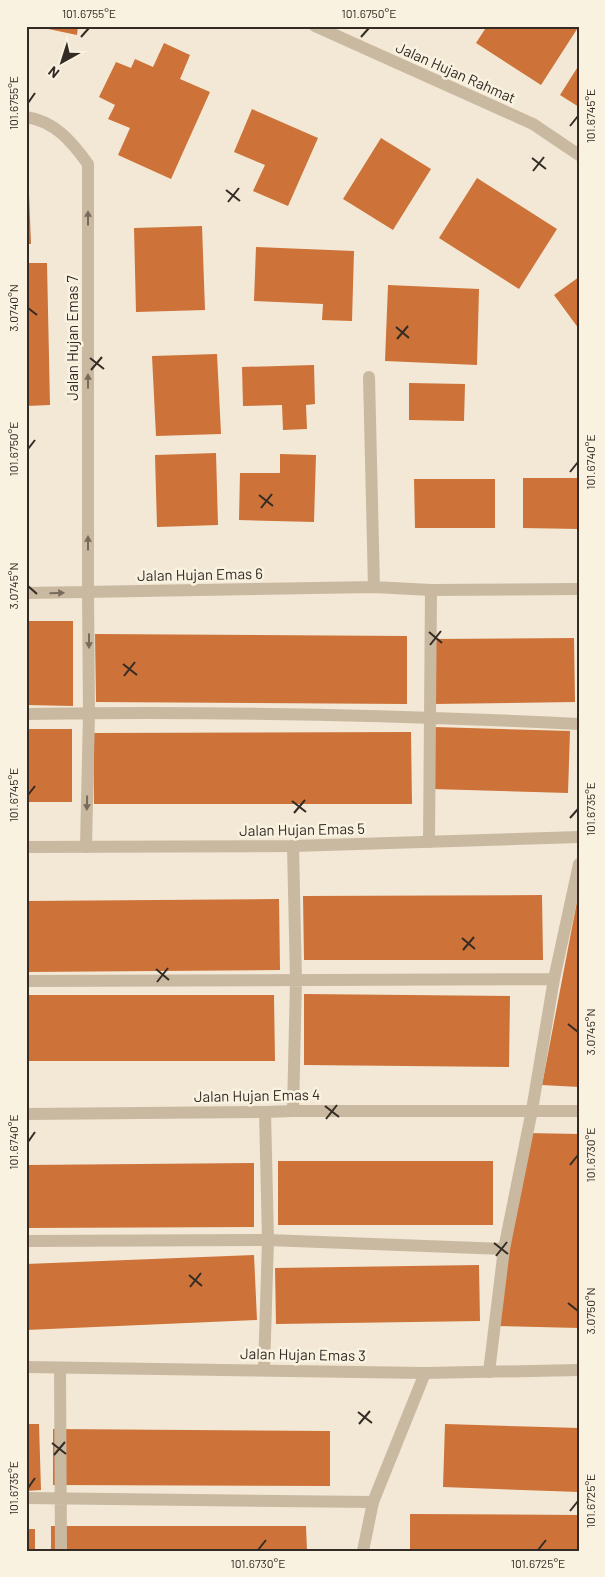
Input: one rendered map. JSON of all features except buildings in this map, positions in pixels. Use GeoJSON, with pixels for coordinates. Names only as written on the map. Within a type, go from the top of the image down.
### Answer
{"type":"FeatureCollection","features":[{"type":"Feature","properties":{"kind":"street","name":"Jalan Hujan Rahmat"},"geometry":{"type":"LineString","coordinates":[[316,26],[533,124],[579,155]]}},
{"type":"Feature","properties":{"kind":"street","name":"Jalan Hujan Emas 7"},"geometry":{"type":"LineString","coordinates":[[26,116],[52,126],[70,140],[88,164],[89,713],[86,847]]}},
{"type":"Feature","properties":{"kind":"street"},"geometry":{"type":"LineString","coordinates":[[369,377],[374,587]]}},
{"type":"Feature","properties":{"kind":"street","name":"Jalan Hujan Emas 6"},"geometry":{"type":"LineString","coordinates":[[26,593],[374,587],[431,590],[579,589]]}},
{"type":"Feature","properties":{"kind":"street"},"geometry":{"type":"LineString","coordinates":[[429,842],[431,590]]}},
{"type":"Feature","properties":{"kind":"street"},"geometry":{"type":"LineString","coordinates":[[26,714],[430,717],[579,724]]}},
{"type":"Feature","properties":{"kind":"street","name":"Jalan Hujan Emas 5"},"geometry":{"type":"LineString","coordinates":[[26,847],[293,846],[579,836]]}},
{"type":"Feature","properties":{"kind":"street"},"geometry":{"type":"LineString","coordinates":[[293,846],[296,980],[293,1110]]}},
{"type":"Feature","properties":{"kind":"street"},"geometry":{"type":"LineString","coordinates":[[489,1372],[504,1249],[532,1110],[554,979],[579,864]]}},
{"type":"Feature","properties":{"kind":"street"},"geometry":{"type":"LineString","coordinates":[[26,981],[554,979]]}},
{"type":"Feature","properties":{"kind":"street","name":"Jalan Hujan Emas 4"},"geometry":{"type":"LineString","coordinates":[[26,1114],[265,1112],[293,1110],[579,1111]]}},
{"type":"Feature","properties":{"kind":"street"},"geometry":{"type":"LineString","coordinates":[[264,1370],[268,1240],[265,1112]]}},
{"type":"Feature","properties":{"kind":"street"},"geometry":{"type":"LineString","coordinates":[[26,1241],[268,1240],[504,1249]]}},
{"type":"Feature","properties":{"kind":"street","name":"Jalan Hujan Emas 3"},"geometry":{"type":"LineString","coordinates":[[26,1368],[425,1373],[579,1370]]}},
{"type":"Feature","properties":{"kind":"street"},"geometry":{"type":"LineString","coordinates":[[60,1368],[62,1551]]}},
{"type":"Feature","properties":{"kind":"street"},"geometry":{"type":"LineString","coordinates":[[363,1551],[373,1502],[425,1373]]}},
{"type":"Feature","properties":{"kind":"street"},"geometry":{"type":"LineString","coordinates":[[26,1498],[373,1502]]}}]}
